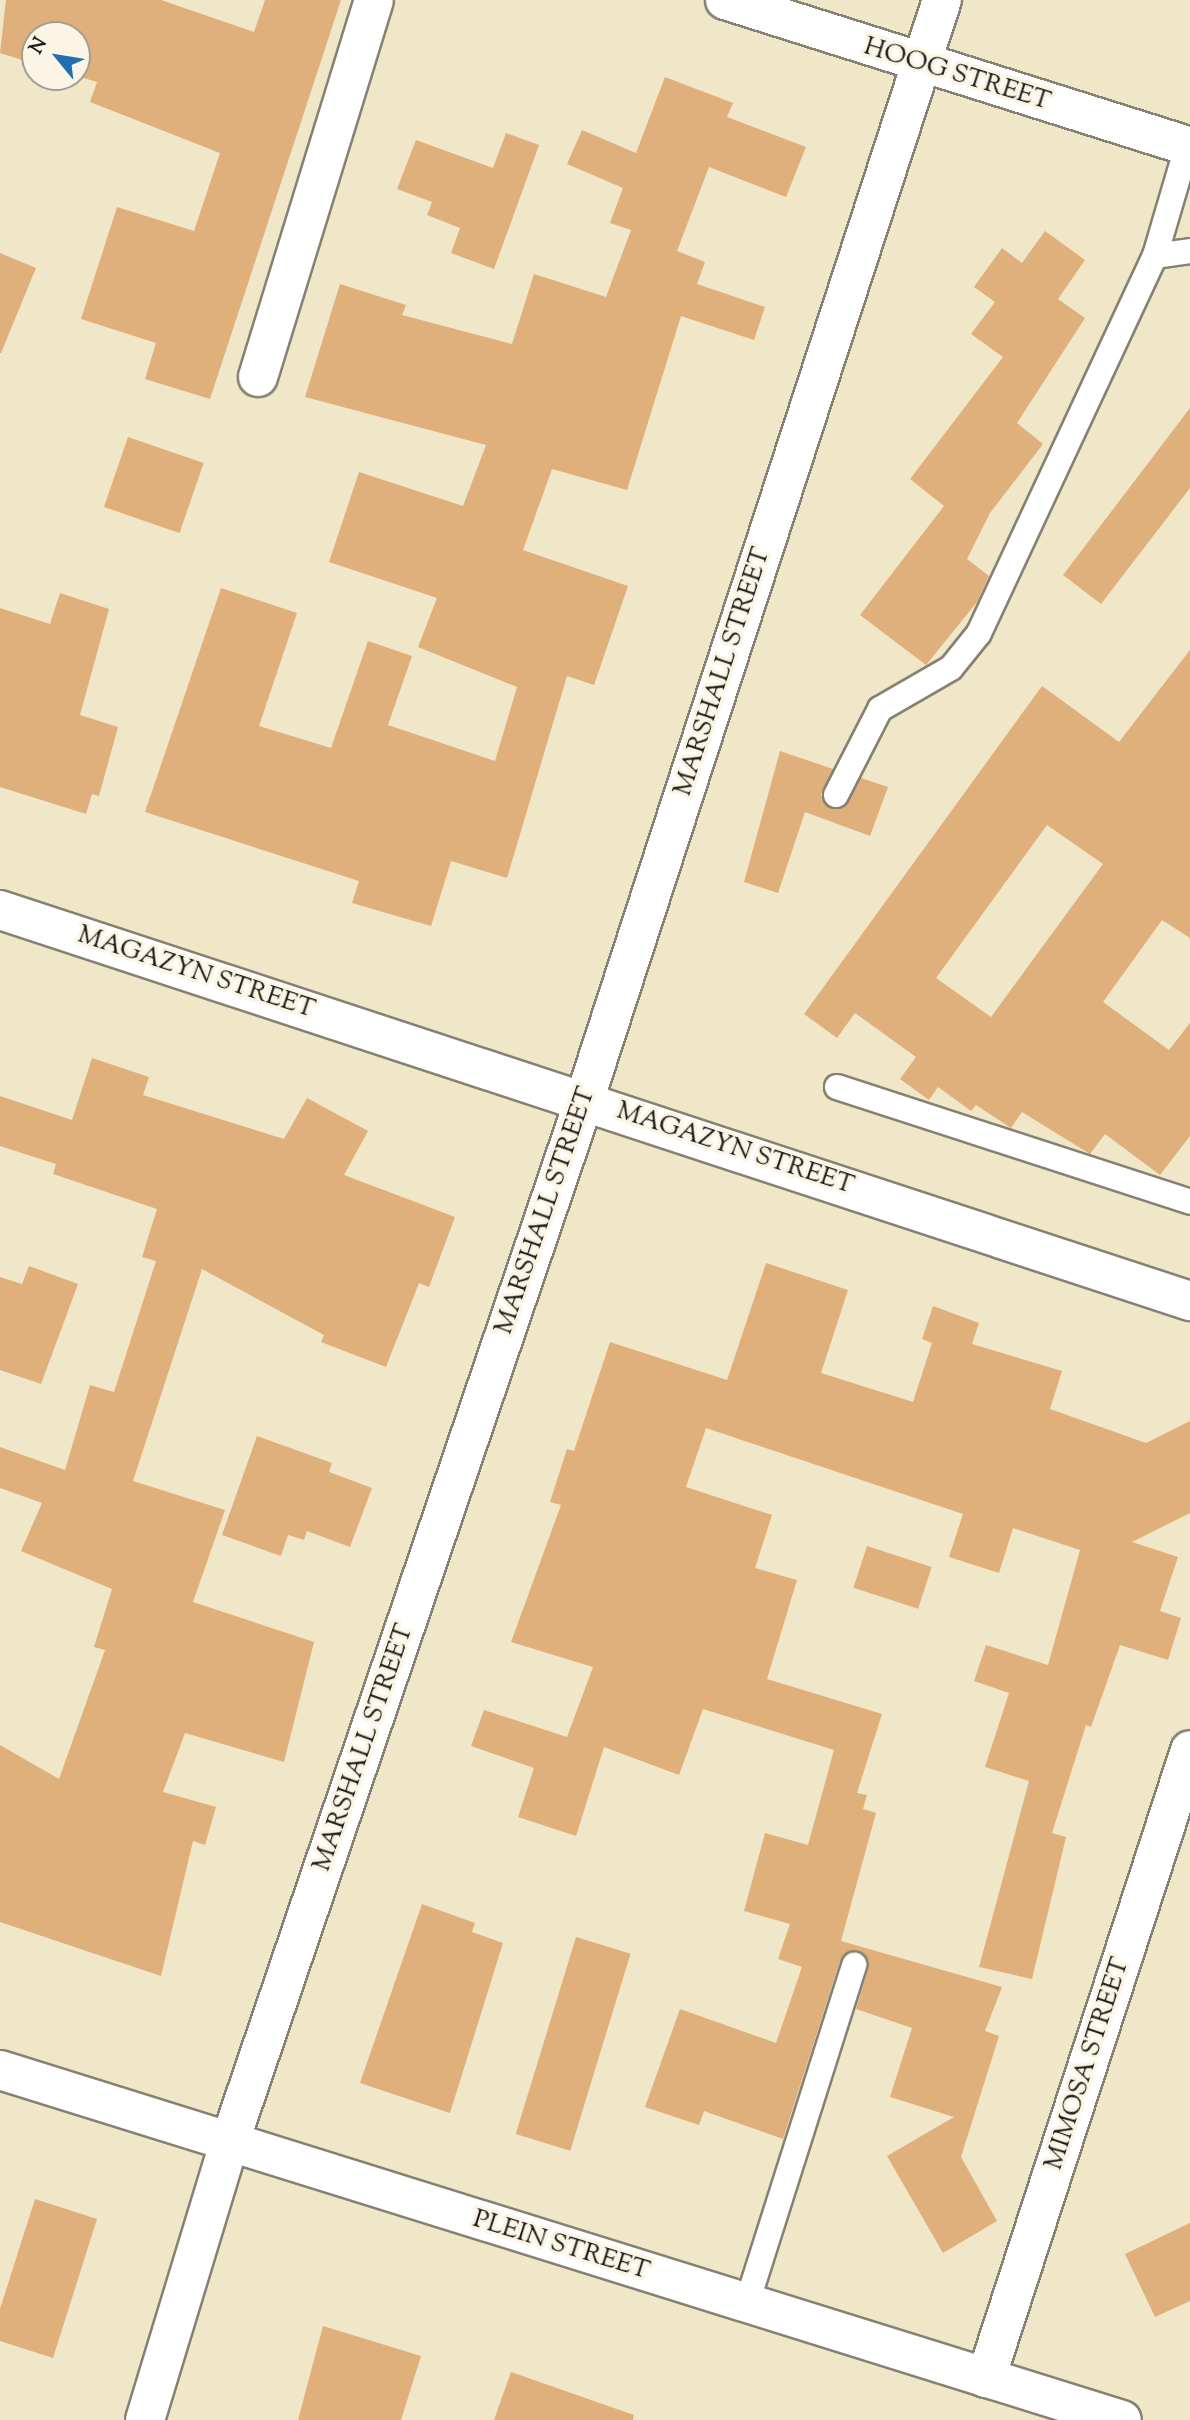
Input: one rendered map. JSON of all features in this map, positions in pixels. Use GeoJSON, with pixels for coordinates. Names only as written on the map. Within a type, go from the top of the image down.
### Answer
{"type":"FeatureCollection","features":[{"type":"Feature","properties":{"kind":"street"},"geometry":{"type":"LineString","coordinates":[[258,377],[374,0]]}},
{"type":"Feature","properties":{"kind":"street","name":"HOOG STREET"},"geometry":{"type":"LineString","coordinates":[[725,0],[1189,147]]}},
{"type":"Feature","properties":{"kind":"street","name":"MARSHALL STREET"},"geometry":{"type":"LineString","coordinates":[[145,2420],[229,2144],[585,1098],[942,0]]}},
{"type":"Feature","properties":{"kind":"street","name":"MAGAZYN STREET"},"geometry":{"type":"LineString","coordinates":[[0,910],[585,1098],[1190,1301]]}},
{"type":"Feature","properties":{"kind":"street","name":"MIMOSA STREET"},"geometry":{"type":"LineString","coordinates":[[986,2378],[1190,1750]]}},
{"type":"Feature","properties":{"kind":"street","name":"PLEIN STREET"},"geometry":{"type":"LineString","coordinates":[[0,2070],[229,2144],[1122,2420]]}},
{"type":"Feature","properties":{"kind":"lane"},"geometry":{"type":"LineString","coordinates":[[836,795],[880,709],[951,668],[979,633],[1155,256],[1189,147]]}},
{"type":"Feature","properties":{"kind":"lane"},"geometry":{"type":"LineString","coordinates":[[1155,256],[1190,251]]}},
{"type":"Feature","properties":{"kind":"lane"},"geometry":{"type":"LineString","coordinates":[[837,1087],[1190,1202]]}},
{"type":"Feature","properties":{"kind":"lane"},"geometry":{"type":"LineString","coordinates":[[747,2303],[854,1965]]}},
{"type":"Feature","properties":{"kind":"building"},"geometry":{"type":"Polygon","coordinates":[[[6,0],[161,0],[254,32],[265,0],[341,0],[210,399],[145,379],[156,343],[81,319],[117,207],[194,231],[220,153],[90,102],[97,82],[91,80],[91,21],[21,21],[21,60],[0,53],[6,0]]]}},
{"type":"Feature","properties":{"kind":"building"},"geometry":{"type":"Polygon","coordinates":[[[665,77],[733,103],[727,117],[806,147],[786,197],[709,167],[677,251],[705,262],[697,284],[765,307],[754,340],[681,316],[627,490],[552,469],[523,550],[628,586],[594,685],[567,676],[507,878],[451,861],[431,926],[352,903],[359,881],[145,812],[221,588],[297,613],[259,726],[331,748],[368,641],[412,656],[388,725],[495,761],[517,687],[418,647],[437,598],[329,562],[359,472],[463,506],[486,445],[305,397],[340,284],[406,305],[402,315],[512,344],[534,274],[606,297],[631,230],[610,223],[623,188],[567,164],[582,130],[636,153],[665,77]]]}},
{"type":"Feature","properties":{"kind":"building"},"geometry":{"type":"Polygon","coordinates":[[[506,133],[539,145],[494,269],[451,253],[460,228],[427,215],[432,202],[397,189],[416,140],[493,168],[506,133]]]}},
{"type":"Feature","properties":{"kind":"building"},"geometry":{"type":"Polygon","coordinates":[[[1045,231],[1085,260],[1058,299],[1085,318],[1017,423],[1043,444],[990,513],[967,559],[989,576],[977,602],[926,665],[860,615],[944,506],[910,479],[1003,357],[971,334],[995,302],[974,287],[1002,248],[1022,263],[1045,231]]]}},
{"type":"Feature","properties":{"kind":"building"},"geometry":{"type":"Polygon","coordinates":[[[0,253],[36,268],[1,353],[0,353],[0,253]]]}},
{"type":"Feature","properties":{"kind":"building"},"geometry":{"type":"Polygon","coordinates":[[[1190,408],[1190,488],[1101,604],[1063,575],[1190,408]]]}},
{"type":"Feature","properties":{"kind":"building"},"geometry":{"type":"Polygon","coordinates":[[[128,437],[204,463],[180,533],[104,507],[128,437]]]}},
{"type":"Feature","properties":{"kind":"building"},"geometry":{"type":"Polygon","coordinates":[[[60,593],[109,609],[80,715],[118,727],[99,796],[92,794],[86,814],[0,787],[0,608],[50,624],[60,593]]]}},
{"type":"Feature","properties":{"kind":"building"},"geometry":{"type":"Polygon","coordinates":[[[1190,650],[1190,938],[1162,920],[1103,1002],[1169,1050],[1190,1023],[1190,1136],[1160,1175],[1105,1134],[1090,1154],[1022,1112],[1011,1128],[976,1105],[971,1111],[938,1087],[929,1100],[900,1079],[916,1057],[855,1013],[837,1038],[804,1014],[1042,686],[1119,742],[1190,650]],[[1047,825],[936,978],[991,1017],[1103,864],[1047,825]]]}},
{"type":"Feature","properties":{"kind":"building"},"geometry":{"type":"Polygon","coordinates":[[[780,751],[833,769],[821,795],[830,808],[845,807],[861,778],[888,787],[870,836],[805,812],[778,893],[744,882],[780,751]]]}},
{"type":"Feature","properties":{"kind":"building"},"geometry":{"type":"Polygon","coordinates":[[[92,1058],[149,1077],[143,1095],[284,1139],[307,1098],[368,1131],[344,1175],[455,1217],[429,1287],[419,1283],[386,1367],[321,1342],[324,1335],[202,1269],[133,1481],[225,1510],[193,1602],[314,1642],[284,1762],[185,1733],[163,1792],[216,1807],[205,1845],[193,1841],[161,1976],[0,1922],[0,1745],[59,1779],[105,1650],[94,1647],[112,1589],[21,1551],[42,1503],[0,1488],[0,1447],[65,1470],[90,1385],[114,1392],[156,1261],[142,1257],[157,1209],[53,1174],[56,1164],[0,1146],[0,1096],[72,1120],[92,1058]]]}},
{"type":"Feature","properties":{"kind":"building"},"geometry":{"type":"Polygon","coordinates":[[[766,1263],[848,1290],[821,1373],[913,1402],[932,1343],[922,1339],[933,1306],[979,1323],[972,1344],[1062,1371],[1050,1409],[1146,1443],[1190,1421],[1190,1513],[1132,1542],[1178,1557],[1160,1611],[1181,1618],[1168,1660],[1120,1645],[1091,1727],[1086,1725],[1052,1833],[1066,1837],[1032,1979],[979,1967],[1029,1781],[985,1767],[1009,1693],[974,1681],[986,1645],[1048,1665],[1080,1550],[1013,1528],[999,1573],[949,1557],[963,1514],[706,1428],[686,1487],[772,1515],[755,1568],[797,1580],[767,1679],[882,1714],[857,1793],[867,1795],[863,1809],[876,1813],[841,1941],[1002,1987],[985,2031],[999,2036],[961,2157],[997,2221],[943,2253],[887,2156],[954,2117],[890,2097],[912,2028],[856,2009],[868,1969],[859,1951],[840,1961],[783,2139],[704,2111],[699,2125],[645,2107],[680,2009],[776,2043],[802,1967],[778,1959],[790,1924],[744,1911],[765,1833],[808,1845],[834,1750],[703,1709],[679,1775],[604,1747],[576,1836],[518,1817],[534,1768],[471,1746],[484,1710],[567,1737],[593,1667],[511,1642],[561,1505],[550,1502],[567,1449],[574,1451],[610,1342],[727,1380],[766,1263]]]}},
{"type":"Feature","properties":{"kind":"building"},"geometry":{"type":"Polygon","coordinates":[[[29,1266],[78,1284],[41,1384],[0,1370],[0,1277],[22,1284],[29,1266]]]}},
{"type":"Feature","properties":{"kind":"building"},"geometry":{"type":"Polygon","coordinates":[[[257,1436],[332,1463],[329,1472],[372,1488],[350,1547],[307,1531],[304,1540],[288,1535],[281,1556],[222,1535],[257,1436]]]}},
{"type":"Feature","properties":{"kind":"building"},"geometry":{"type":"Polygon","coordinates":[[[867,1546],[932,1567],[918,1609],[853,1588],[867,1546]]]}},
{"type":"Feature","properties":{"kind":"building"},"geometry":{"type":"Polygon","coordinates":[[[422,1904],[475,1923],[472,1932],[503,1943],[450,2113],[360,2083],[422,1904]]]}},
{"type":"Feature","properties":{"kind":"building"},"geometry":{"type":"Polygon","coordinates":[[[576,1937],[631,1954],[570,2151],[516,2134],[576,1937]]]}},
{"type":"Feature","properties":{"kind":"building"},"geometry":{"type":"Polygon","coordinates":[[[35,2199],[97,2219],[53,2358],[0,2341],[0,2309],[35,2199]]]}},
{"type":"Feature","properties":{"kind":"building"},"geometry":{"type":"Polygon","coordinates":[[[1190,2223],[1190,2301],[1155,2317],[1125,2254],[1190,2223]]]}},
{"type":"Feature","properties":{"kind":"building"},"geometry":{"type":"Polygon","coordinates":[[[323,2326],[421,2356],[401,2420],[298,2420],[323,2326]]]}},
{"type":"Feature","properties":{"kind":"building"},"geometry":{"type":"Polygon","coordinates":[[[511,2372],[634,2415],[633,2420],[494,2420],[511,2372]]]}}]}
